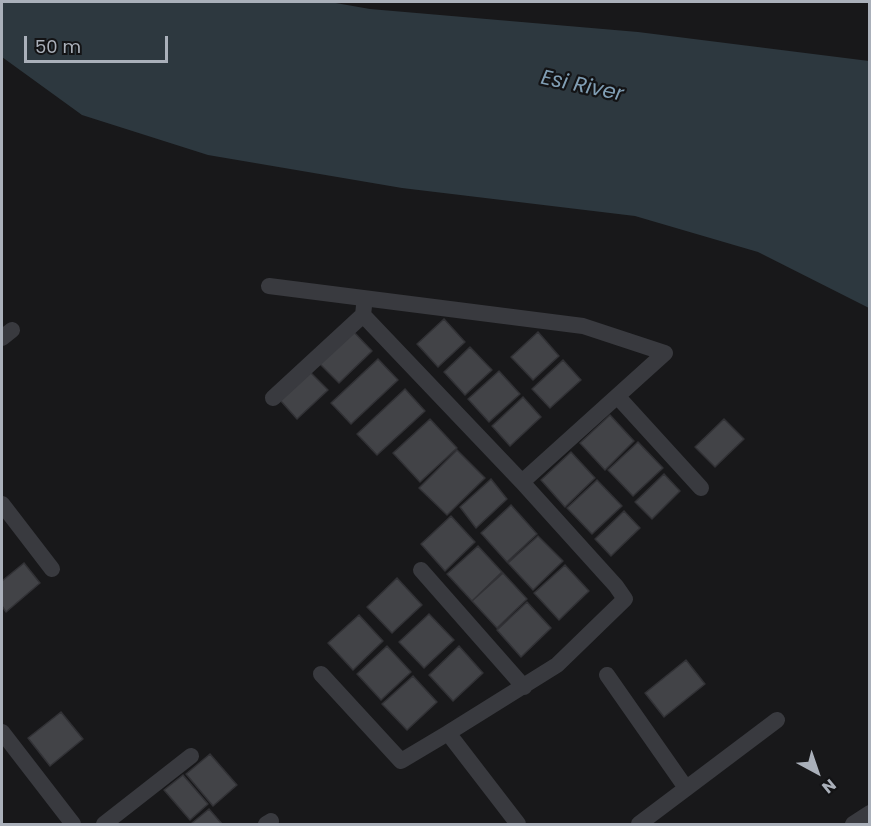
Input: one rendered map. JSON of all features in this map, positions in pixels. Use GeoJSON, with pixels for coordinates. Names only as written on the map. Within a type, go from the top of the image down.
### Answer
{"type":"FeatureCollection","features":[{"type":"Feature","properties":{"kind":"street"},"geometry":{"type":"LineString","coordinates":[[269,286],[583,326],[665,354],[522,482]]}},
{"type":"Feature","properties":{"kind":"street"},"geometry":{"type":"LineString","coordinates":[[273,398],[363,315],[366,298]]}},
{"type":"Feature","properties":{"kind":"street"},"geometry":{"type":"LineString","coordinates":[[321,674],[401,760],[524,687],[557,664],[624,599],[616,586],[522,482],[363,315]]}},
{"type":"Feature","properties":{"kind":"street"},"geometry":{"type":"LineString","coordinates":[[618,397],[700,488]]}},
{"type":"Feature","properties":{"kind":"street"},"geometry":{"type":"LineString","coordinates":[[2,504],[52,569]]}},
{"type":"Feature","properties":{"kind":"street"},"geometry":{"type":"LineString","coordinates":[[421,570],[524,687]]}},
{"type":"Feature","properties":{"kind":"street"},"geometry":{"type":"LineString","coordinates":[[607,675],[686,788]]}},
{"type":"Feature","properties":{"kind":"street"},"geometry":{"type":"LineString","coordinates":[[639,825],[777,720]]}},
{"type":"Feature","properties":{"kind":"street"},"geometry":{"type":"LineString","coordinates":[[2,732],[73,825]]}},
{"type":"Feature","properties":{"kind":"street"},"geometry":{"type":"LineString","coordinates":[[448,733],[518,825]]}},
{"type":"Feature","properties":{"kind":"street"},"geometry":{"type":"LineString","coordinates":[[104,825],[191,756]]}},
{"type":"Feature","properties":{"kind":"water","name":"Esi River"},"geometry":{"type":"Polygon","coordinates":[[[2,2],[330,2],[370,9],[638,32],[869,61],[869,308],[758,252],[635,216],[402,188],[208,155],[82,115],[2,57],[2,2]]]}},
{"type":"Feature","properties":{"kind":"building"},"geometry":{"type":"Polygon","coordinates":[[[444,319],[465,342],[438,367],[417,344],[444,319]]]}},
{"type":"Feature","properties":{"kind":"building"},"geometry":{"type":"Polygon","coordinates":[[[352,330],[372,351],[339,383],[319,363],[352,330]]]}},
{"type":"Feature","properties":{"kind":"building"},"geometry":{"type":"Polygon","coordinates":[[[538,332],[559,356],[533,380],[511,357],[538,332]]]}},
{"type":"Feature","properties":{"kind":"building"},"geometry":{"type":"Polygon","coordinates":[[[470,347],[492,370],[465,395],[444,372],[470,347]]]}},
{"type":"Feature","properties":{"kind":"building"},"geometry":{"type":"Polygon","coordinates":[[[378,359],[398,380],[351,424],[331,403],[378,359]]]}},
{"type":"Feature","properties":{"kind":"building"},"geometry":{"type":"Polygon","coordinates":[[[563,360],[581,380],[550,408],[532,389],[563,360]]]}},
{"type":"Feature","properties":{"kind":"building"},"geometry":{"type":"Polygon","coordinates":[[[499,371],[520,394],[489,422],[468,399],[499,371]]]}},
{"type":"Feature","properties":{"kind":"building"},"geometry":{"type":"Polygon","coordinates":[[[310,372],[328,390],[297,419],[280,400],[310,372]]]}},
{"type":"Feature","properties":{"kind":"building"},"geometry":{"type":"Polygon","coordinates":[[[405,389],[425,411],[377,455],[357,434],[405,389]]]}},
{"type":"Feature","properties":{"kind":"building"},"geometry":{"type":"Polygon","coordinates":[[[523,397],[541,417],[510,446],[492,426],[523,397]]]}},
{"type":"Feature","properties":{"kind":"building"},"geometry":{"type":"Polygon","coordinates":[[[610,415],[634,441],[605,470],[580,443],[610,415]]]}},
{"type":"Feature","properties":{"kind":"building"},"geometry":{"type":"Polygon","coordinates":[[[430,419],[457,448],[420,482],[393,453],[430,419]]]}},
{"type":"Feature","properties":{"kind":"building"},"geometry":{"type":"Polygon","coordinates":[[[724,419],[744,439],[715,467],[695,447],[724,419]]]}},
{"type":"Feature","properties":{"kind":"building"},"geometry":{"type":"Polygon","coordinates":[[[638,442],[663,468],[633,496],[608,470],[638,442]]]}},
{"type":"Feature","properties":{"kind":"building"},"geometry":{"type":"Polygon","coordinates":[[[457,450],[485,478],[447,515],[419,488],[457,450]]]}},
{"type":"Feature","properties":{"kind":"building"},"geometry":{"type":"Polygon","coordinates":[[[571,452],[595,478],[565,507],[541,480],[571,452]]]}},
{"type":"Feature","properties":{"kind":"building"},"geometry":{"type":"Polygon","coordinates":[[[664,474],[680,491],[652,519],[635,502],[664,474]]]}},
{"type":"Feature","properties":{"kind":"building"},"geometry":{"type":"Polygon","coordinates":[[[491,479],[507,499],[476,528],[460,507],[491,479]]]}},
{"type":"Feature","properties":{"kind":"building"},"geometry":{"type":"Polygon","coordinates":[[[597,480],[622,506],[592,534],[567,508],[597,480]]]}},
{"type":"Feature","properties":{"kind":"building"},"geometry":{"type":"Polygon","coordinates":[[[511,505],[537,534],[507,562],[481,533],[511,505]]]}},
{"type":"Feature","properties":{"kind":"building"},"geometry":{"type":"Polygon","coordinates":[[[624,511],[640,528],[611,556],[595,539],[624,511]]]}},
{"type":"Feature","properties":{"kind":"building"},"geometry":{"type":"Polygon","coordinates":[[[451,516],[475,542],[445,571],[421,544],[451,516]]]}},
{"type":"Feature","properties":{"kind":"building"},"geometry":{"type":"Polygon","coordinates":[[[538,536],[563,561],[533,590],[508,563],[538,536]]]}},
{"type":"Feature","properties":{"kind":"building"},"geometry":{"type":"Polygon","coordinates":[[[478,546],[502,572],[472,601],[447,574],[478,546]]]}},
{"type":"Feature","properties":{"kind":"building"},"geometry":{"type":"Polygon","coordinates":[[[24,563],[40,583],[6,612],[2,606],[2,581],[24,563]]]}},
{"type":"Feature","properties":{"kind":"building"},"geometry":{"type":"Polygon","coordinates":[[[565,565],[589,591],[559,620],[534,593],[565,565]]]}},
{"type":"Feature","properties":{"kind":"building"},"geometry":{"type":"Polygon","coordinates":[[[503,573],[527,599],[497,628],[472,601],[503,573]]]}},
{"type":"Feature","properties":{"kind":"building"},"geometry":{"type":"Polygon","coordinates":[[[397,578],[422,605],[392,633],[367,607],[397,578]]]}},
{"type":"Feature","properties":{"kind":"building"},"geometry":{"type":"Polygon","coordinates":[[[527,602],[551,628],[521,657],[497,630],[527,602]]]}},
{"type":"Feature","properties":{"kind":"building"},"geometry":{"type":"Polygon","coordinates":[[[429,614],[454,640],[424,668],[399,642],[429,614]]]}},
{"type":"Feature","properties":{"kind":"building"},"geometry":{"type":"Polygon","coordinates":[[[359,615],[383,641],[353,670],[328,643],[359,615]]]}},
{"type":"Feature","properties":{"kind":"building"},"geometry":{"type":"Polygon","coordinates":[[[387,646],[411,672],[381,700],[357,674],[387,646]]]}},
{"type":"Feature","properties":{"kind":"building"},"geometry":{"type":"Polygon","coordinates":[[[459,646],[483,673],[453,701],[429,675],[459,646]]]}},
{"type":"Feature","properties":{"kind":"building"},"geometry":{"type":"Polygon","coordinates":[[[686,660],[705,684],[664,717],[645,693],[686,660]]]}},
{"type":"Feature","properties":{"kind":"building"},"geometry":{"type":"Polygon","coordinates":[[[413,676],[437,702],[407,730],[382,704],[413,676]]]}},
{"type":"Feature","properties":{"kind":"building"},"geometry":{"type":"Polygon","coordinates":[[[61,712],[83,739],[50,766],[28,738],[61,712]]]}},
{"type":"Feature","properties":{"kind":"building"},"geometry":{"type":"Polygon","coordinates":[[[210,754],[237,785],[213,806],[186,774],[210,754]]]}},
{"type":"Feature","properties":{"kind":"building"},"geometry":{"type":"Polygon","coordinates":[[[183,775],[208,804],[190,820],[164,790],[183,775]]]}},
{"type":"Feature","properties":{"kind":"building"},"geometry":{"type":"Polygon","coordinates":[[[209,809],[222,824],[192,823],[209,809]]]}}]}
